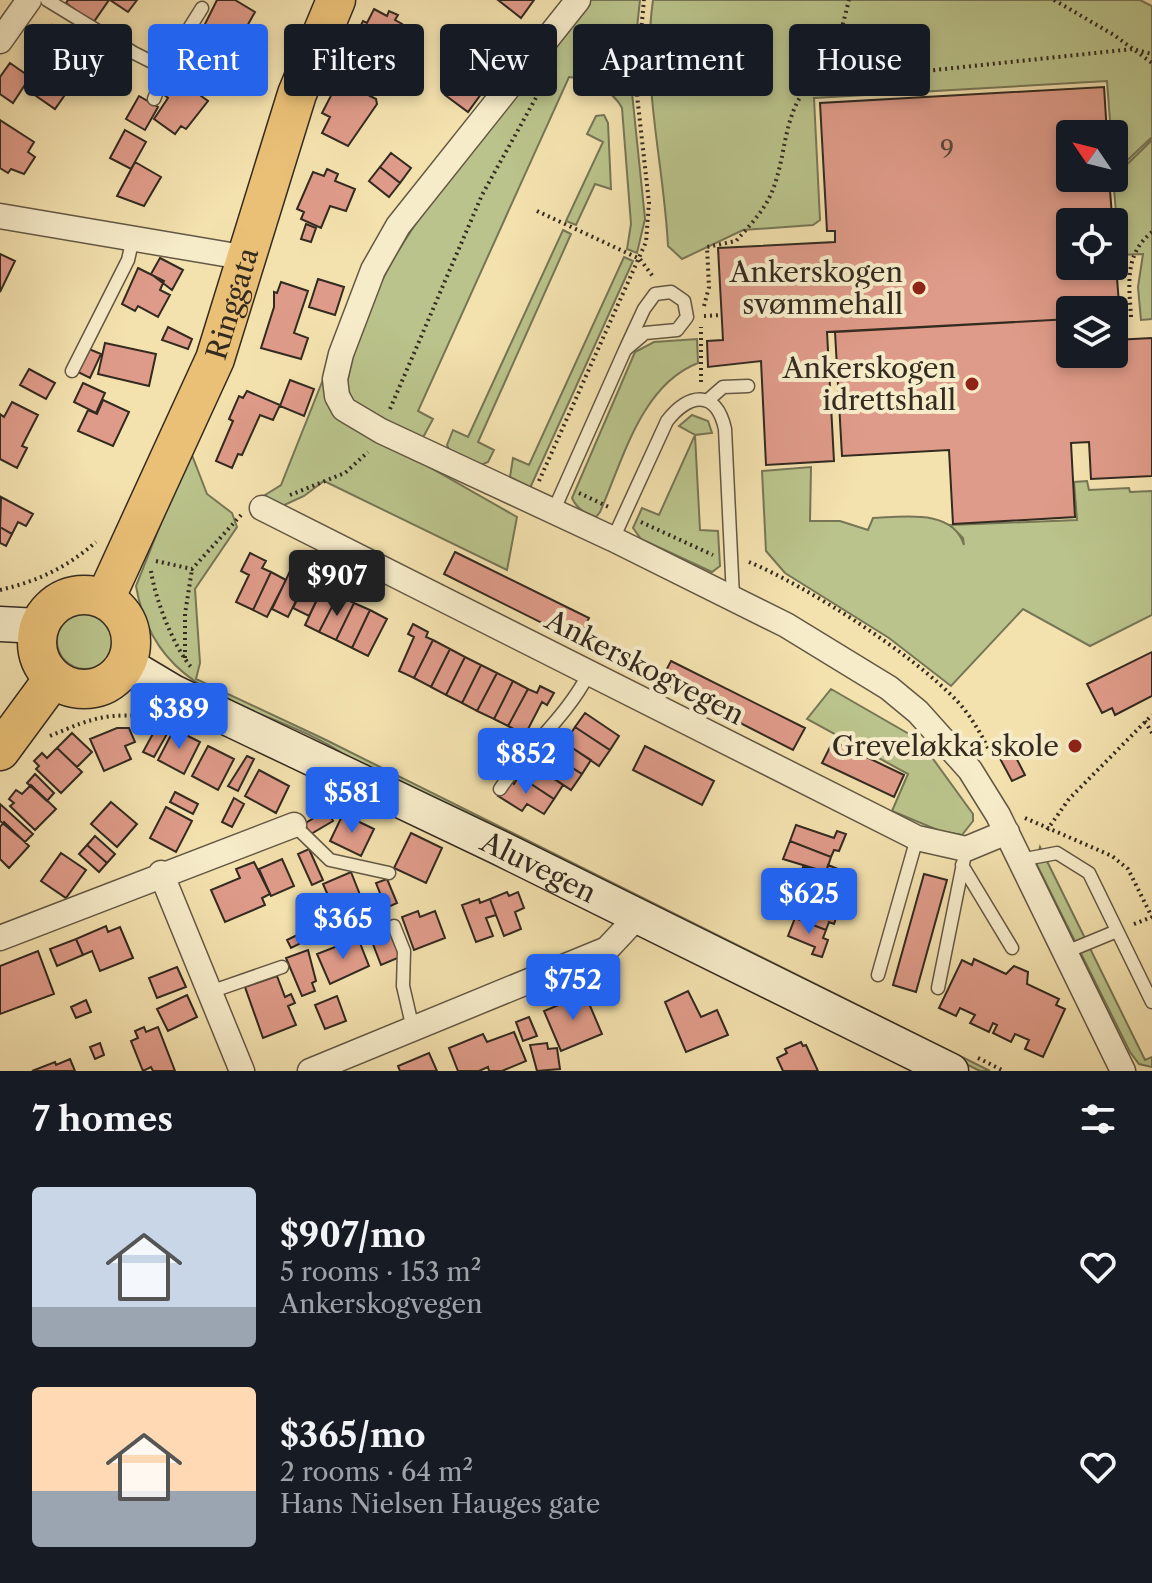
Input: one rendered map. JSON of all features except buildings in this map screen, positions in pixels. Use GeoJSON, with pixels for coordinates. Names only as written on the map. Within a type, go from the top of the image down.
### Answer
{"type":"FeatureCollection","features":[{"type":"Feature","properties":{"kind":"main road","name":"Ringgata"},"geometry":{"type":"LineString","coordinates":[[105,599],[188,425],[215,359],[297,94],[336,0]]}},
{"type":"Feature","properties":{"kind":"main road"},"geometry":{"type":"LineString","coordinates":[[89,594],[105,599],[120,611],[129,626],[131,648],[126,664],[113,680],[98,687],[77,689],[53,679],[38,656],[39,626],[51,608],[64,598],[89,594]]}},
{"type":"Feature","properties":{"kind":"main road"},"geometry":{"type":"LineString","coordinates":[[0,624],[39,626]]}},
{"type":"Feature","properties":{"kind":"main road","name":"Aluvegen"},"geometry":{"type":"LineString","coordinates":[[126,664],[173,692],[951,1071]]}},
{"type":"Feature","properties":{"kind":"main road"},"geometry":{"type":"LineString","coordinates":[[0,751],[53,679]]}},
{"type":"Feature","properties":{"kind":"street"},"geometry":{"type":"LineString","coordinates":[[2,34],[29,0]]}},
{"type":"Feature","properties":{"kind":"street"},"geometry":{"type":"LineString","coordinates":[[578,0],[398,226],[373,270],[335,379],[344,409],[381,431],[733,597],[876,680],[918,712],[970,770],[1007,832],[1123,1071]]}},
{"type":"Feature","properties":{"kind":"street"},"geometry":{"type":"LineString","coordinates":[[0,216],[248,258]]}},
{"type":"Feature","properties":{"kind":"street","name":"Ankerskogvegen"},"geometry":{"type":"LineString","coordinates":[[262,508],[917,838],[964,857]]}},
{"type":"Feature","properties":{"kind":"street"},"geometry":{"type":"LineString","coordinates":[[0,938],[161,873],[294,825]]}},
{"type":"Feature","properties":{"kind":"street"},"geometry":{"type":"LineString","coordinates":[[964,857],[1007,832]]}},
{"type":"Feature","properties":{"kind":"street"},"geometry":{"type":"LineString","coordinates":[[161,873],[242,1071]]}},
{"type":"Feature","properties":{"kind":"street"},"geometry":{"type":"LineString","coordinates":[[310,1071],[607,949],[637,917]]}},
{"type":"Feature","properties":{"kind":"lane"},"geometry":{"type":"LineString","coordinates":[[47,0],[148,60]]}},
{"type":"Feature","properties":{"kind":"lane"},"geometry":{"type":"LineString","coordinates":[[192,24],[202,8]]}},
{"type":"Feature","properties":{"kind":"lane"},"geometry":{"type":"LineString","coordinates":[[72,371],[128,260],[133,238]]}},
{"type":"Feature","properties":{"kind":"lane"},"geometry":{"type":"LineString","coordinates":[[553,512],[625,350],[644,309],[655,294],[671,292],[684,301],[687,317],[677,330],[645,333],[625,350]]}},
{"type":"Feature","properties":{"kind":"lane"},"geometry":{"type":"LineString","coordinates":[[707,401],[723,387],[748,386]]}},
{"type":"Feature","properties":{"kind":"lane"},"geometry":{"type":"LineString","coordinates":[[613,539],[667,421],[680,405],[692,400],[707,401],[722,416],[725,429],[733,597]]}},
{"type":"Feature","properties":{"kind":"lane"},"geometry":{"type":"LineString","coordinates":[[500,789],[522,755],[564,714],[589,673]]}},
{"type":"Feature","properties":{"kind":"lane"},"geometry":{"type":"LineString","coordinates":[[294,825],[330,860],[389,873]]}},
{"type":"Feature","properties":{"kind":"lane"},"geometry":{"type":"LineString","coordinates":[[878,975],[917,838]]}},
{"type":"Feature","properties":{"kind":"lane"},"geometry":{"type":"LineString","coordinates":[[1020,860],[1057,853],[1089,873],[1152,1002]]}},
{"type":"Feature","properties":{"kind":"lane"},"geometry":{"type":"LineString","coordinates":[[964,857],[1012,948]]}},
{"type":"Feature","properties":{"kind":"lane"},"geometry":{"type":"LineString","coordinates":[[938,988],[964,857]]}},
{"type":"Feature","properties":{"kind":"lane"},"geometry":{"type":"LineString","coordinates":[[394,926],[404,951],[403,986],[413,1029]]}},
{"type":"Feature","properties":{"kind":"lane"},"geometry":{"type":"LineString","coordinates":[[1066,952],[1117,931]]}},
{"type":"Feature","properties":{"kind":"lane"},"geometry":{"type":"LineString","coordinates":[[210,992],[282,967]]}},
{"type":"Feature","properties":{"kind":"path"},"geometry":{"type":"LineString","coordinates":[[530,501],[640,259],[649,213],[636,86],[644,0]]}},
{"type":"Feature","properties":{"kind":"path"},"geometry":{"type":"LineString","coordinates":[[843,24],[849,0]]}},
{"type":"Feature","properties":{"kind":"path"},"geometry":{"type":"LineString","coordinates":[[1054,0],[1152,63]]}},
{"type":"Feature","properties":{"kind":"path"},"geometry":{"type":"LineString","coordinates":[[930,68],[1133,49],[1152,54]]}},
{"type":"Feature","properties":{"kind":"path"},"geometry":{"type":"LineString","coordinates":[[381,431],[482,195],[536,96]]}},
{"type":"Feature","properties":{"kind":"path"},"geometry":{"type":"LineString","coordinates":[[701,317],[709,287],[707,247],[736,241],[765,206],[774,189],[794,104],[799,96]]}},
{"type":"Feature","properties":{"kind":"path"},"geometry":{"type":"LineString","coordinates":[[537,211],[640,259]]}},
{"type":"Feature","properties":{"kind":"path"},"geometry":{"type":"LineString","coordinates":[[1131,317],[1129,265],[1138,244],[1152,232]]}},
{"type":"Feature","properties":{"kind":"path"},"geometry":{"type":"LineString","coordinates":[[701,339],[701,364]]}},
{"type":"Feature","properties":{"kind":"path"},"geometry":{"type":"LineString","coordinates":[[0,590],[34,582],[71,564],[104,534]]}},
{"type":"Feature","properties":{"kind":"path"},"geometry":{"type":"LineString","coordinates":[[154,561],[151,569],[154,595],[185,661],[185,614],[192,569]]}},
{"type":"Feature","properties":{"kind":"path"},"geometry":{"type":"LineString","coordinates":[[44,738],[90,719],[123,713],[156,717],[165,710]]}},
{"type":"Feature","properties":{"kind":"path"},"geometry":{"type":"LineString","coordinates":[[1047,830],[1069,799],[1152,715]]}},
{"type":"Feature","properties":{"kind":"path"},"geometry":{"type":"LineString","coordinates":[[1145,721],[1152,733]]}},
{"type":"Feature","properties":{"kind":"green space"},"geometry":{"type":"Polygon","coordinates":[[[587,0],[640,0],[637,24],[573,24],[573,78],[569,77],[418,411],[433,419],[420,443],[345,397],[363,325],[376,292],[412,229],[512,96],[557,96],[557,39],[587,0]]]}},
{"type":"Feature","properties":{"kind":"green space"},"geometry":{"type":"Polygon","coordinates":[[[653,0],[1140,0],[1152,6],[1152,137],[1128,160],[1128,120],[1110,120],[1107,81],[930,91],[930,24],[789,24],[789,96],[848,96],[814,98],[820,220],[813,225],[743,230],[682,259],[668,246],[651,96],[773,96],[773,24],[651,24],[653,0]]]}},
{"type":"Feature","properties":{"kind":"green space"},"geometry":{"type":"Polygon","coordinates":[[[613,96],[632,96],[645,219],[637,253],[627,249],[631,224],[622,108],[613,96]]]}},
{"type":"Feature","properties":{"kind":"green space"},"geometry":{"type":"Polygon","coordinates":[[[604,115],[608,123],[611,189],[595,184],[576,225],[566,221],[603,142],[587,134],[596,116],[604,115]]]}},
{"type":"Feature","properties":{"kind":"green space"},"geometry":{"type":"Polygon","coordinates":[[[1152,140],[1152,319],[1141,320],[1138,287],[1143,254],[1128,255],[1128,208],[1116,208],[1114,192],[1128,192],[1128,163],[1152,140]]]}},
{"type":"Feature","properties":{"kind":"green space"},"geometry":{"type":"Polygon","coordinates":[[[563,230],[571,234],[478,442],[494,450],[488,462],[481,465],[450,452],[447,445],[453,430],[468,437],[563,230]]]}},
{"type":"Feature","properties":{"kind":"green space"},"geometry":{"type":"Polygon","coordinates":[[[624,257],[633,261],[530,488],[510,477],[513,458],[529,465],[624,257]]]}},
{"type":"Feature","properties":{"kind":"green space"},"geometry":{"type":"Polygon","coordinates":[[[697,339],[698,363],[678,374],[648,406],[626,448],[600,512],[596,517],[582,510],[572,498],[635,352],[654,342],[697,339]]]}},
{"type":"Feature","properties":{"kind":"green space"},"geometry":{"type":"Polygon","coordinates":[[[326,372],[354,424],[517,517],[507,570],[324,481],[304,496],[280,507],[265,495],[281,485],[326,372]]]}},
{"type":"Feature","properties":{"kind":"green space"},"geometry":{"type":"Polygon","coordinates":[[[692,415],[708,421],[712,433],[695,435],[679,426],[692,415]]]}},
{"type":"Feature","properties":{"kind":"green space"},"geometry":{"type":"Polygon","coordinates":[[[695,435],[700,530],[718,531],[720,566],[712,572],[641,539],[633,528],[642,508],[659,515],[695,435]]]}},
{"type":"Feature","properties":{"kind":"green space"},"geometry":{"type":"Polygon","coordinates":[[[190,450],[207,494],[232,513],[237,527],[195,589],[200,663],[196,679],[324,739],[990,1071],[980,1071],[348,757],[316,738],[219,696],[191,678],[166,655],[148,626],[136,586],[190,450]]]}},
{"type":"Feature","properties":{"kind":"green space"},"geometry":{"type":"Polygon","coordinates":[[[811,467],[810,521],[840,521],[868,530],[873,518],[912,516],[938,520],[958,533],[950,525],[1077,520],[1074,482],[1087,481],[1089,490],[1129,488],[1130,492],[1152,491],[1152,615],[1090,646],[1023,609],[951,686],[889,638],[785,573],[766,551],[762,471],[811,467]]]}},
{"type":"Feature","properties":{"kind":"green space"},"geometry":{"type":"Polygon","coordinates":[[[85,613],[105,621],[113,641],[105,661],[85,669],[65,661],[57,641],[65,621],[85,613]]]}},
{"type":"Feature","properties":{"kind":"green space"},"geometry":{"type":"Polygon","coordinates":[[[831,689],[909,734],[928,752],[973,814],[973,821],[962,835],[940,831],[892,811],[908,774],[807,719],[831,689]]]}},
{"type":"Feature","properties":{"kind":"green space"},"geometry":{"type":"Polygon","coordinates":[[[1040,847],[1145,1060],[1152,1057],[1152,1067],[1139,1064],[1130,1052],[1036,863],[1040,847]]]}},
{"type":"Feature","properties":{"kind":"place","name":"Ankerskogen svømmehall"},"geometry":{"type":"Point","coordinates":[919,288]}},
{"type":"Feature","properties":{"kind":"place","name":"Ankerskogen idrettshall"},"geometry":{"type":"Point","coordinates":[972,384]}},
{"type":"Feature","properties":{"kind":"place","name":"Greveløkka skole"},"geometry":{"type":"Point","coordinates":[1075,746]}}]}
